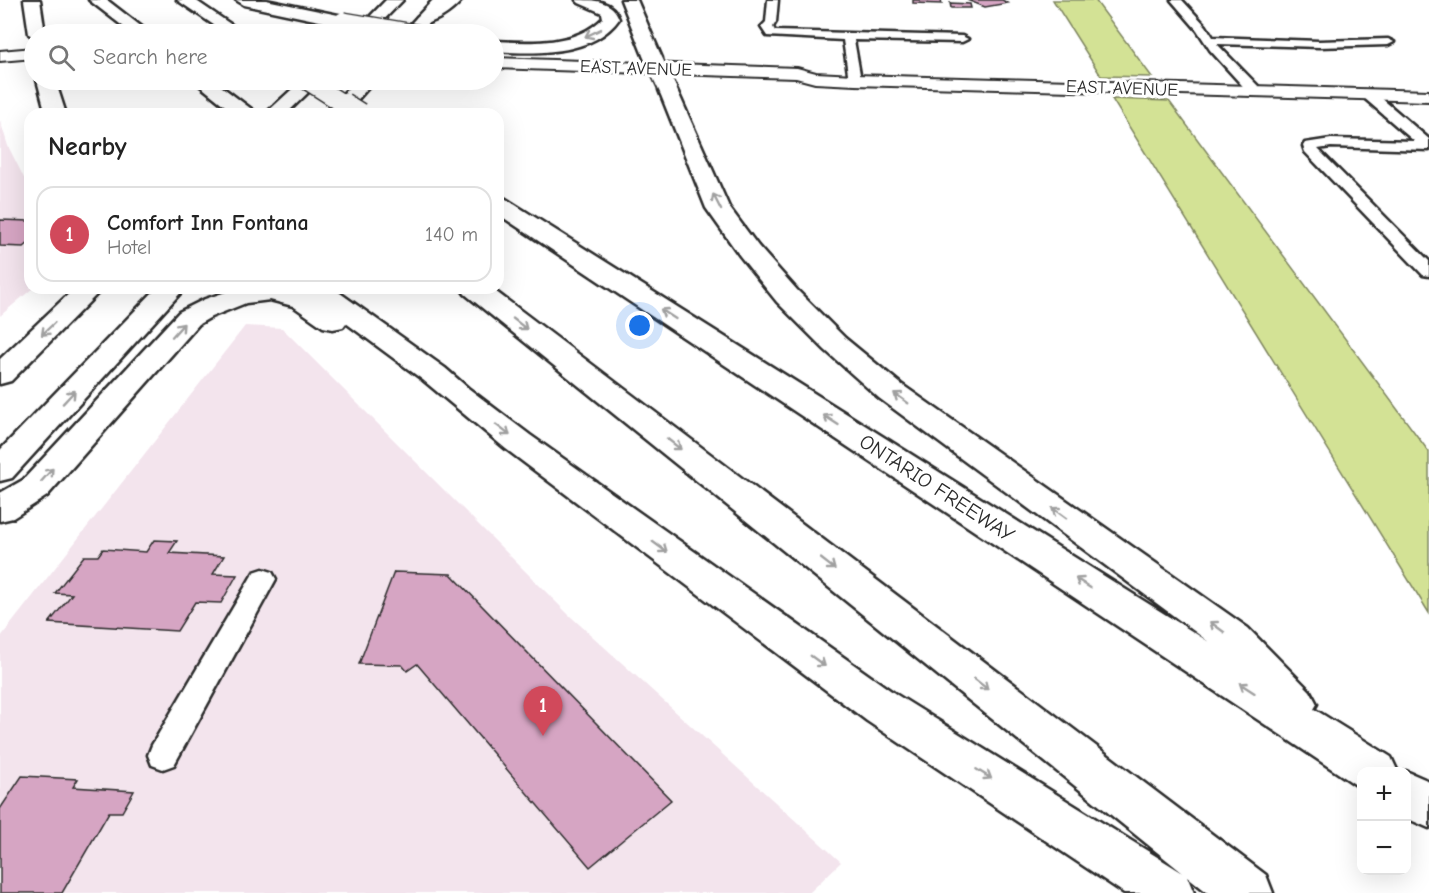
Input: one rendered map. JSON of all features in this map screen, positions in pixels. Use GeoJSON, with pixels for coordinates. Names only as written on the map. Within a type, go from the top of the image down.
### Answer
{"type":"FeatureCollection","features":[{"type":"Feature","properties":{"kind":"main road"},"geometry":{"type":"LineString","coordinates":[[32,0],[36,24]]}},
{"type":"Feature","properties":{"kind":"main road"},"geometry":{"type":"LineString","coordinates":[[97,0],[129,24]]}},
{"type":"Feature","properties":{"kind":"main road"},"geometry":{"type":"LineString","coordinates":[[185,0],[222,24]]}},
{"type":"Feature","properties":{"kind":"main road"},"geometry":{"type":"LineString","coordinates":[[244,0],[343,21],[382,24]]}},
{"type":"Feature","properties":{"kind":"main road"},"geometry":{"type":"LineString","coordinates":[[371,24],[396,0]]}},
{"type":"Feature","properties":{"kind":"main road"},"geometry":{"type":"LineString","coordinates":[[424,24],[442,0]]}},
{"type":"Feature","properties":{"kind":"main road"},"geometry":{"type":"LineString","coordinates":[[426,24],[454,0]]}},
{"type":"Feature","properties":{"kind":"main road"},"geometry":{"type":"LineString","coordinates":[[504,46],[549,45],[576,41],[606,27],[611,19],[609,11],[584,0]]}},
{"type":"Feature","properties":{"kind":"main road"},"geometry":{"type":"LineString","coordinates":[[629,0],[718,208],[749,251],[787,296],[835,344],[890,391],[1234,639],[1332,743]]}},
{"type":"Feature","properties":{"kind":"main road"},"geometry":{"type":"LineString","coordinates":[[0,56],[24,54]]}},
{"type":"Feature","properties":{"kind":"main road"},"geometry":{"type":"LineString","coordinates":[[0,62],[24,63]]}},
{"type":"Feature","properties":{"kind":"main road","name":"EAST AVENUE"},"geometry":{"type":"LineString","coordinates":[[504,63],[797,73],[814,78],[855,80],[1429,96]]}},
{"type":"Feature","properties":{"kind":"main road","name":"EAST AVENUE"},"geometry":{"type":"LineString","coordinates":[[504,74],[799,82],[814,78]]}},
{"type":"Feature","properties":{"kind":"main road"},"geometry":{"type":"LineString","coordinates":[[48,90],[54,108]]}},
{"type":"Feature","properties":{"kind":"main road"},"geometry":{"type":"LineString","coordinates":[[216,90],[240,108]]}},
{"type":"Feature","properties":{"kind":"main road"},"geometry":{"type":"LineString","coordinates":[[282,108],[301,90]]}},
{"type":"Feature","properties":{"kind":"main road"},"geometry":{"type":"LineString","coordinates":[[322,90],[350,108]]}},
{"type":"Feature","properties":{"kind":"main road"},"geometry":{"type":"LineString","coordinates":[[340,108],[357,90]]}},
{"type":"Feature","properties":{"kind":"main road","name":"ONTARIO FREEWAY"},"geometry":{"type":"LineString","coordinates":[[504,208],[1369,767]]}},
{"type":"Feature","properties":{"kind":"main road"},"geometry":{"type":"LineString","coordinates":[[0,375],[84,294]]}},
{"type":"Feature","properties":{"kind":"main road"},"geometry":{"type":"LineString","coordinates":[[0,470],[166,294]]}},
{"type":"Feature","properties":{"kind":"main road"},"geometry":{"type":"LineString","coordinates":[[0,509],[36,488],[189,318],[213,304],[234,296],[250,294]]}},
{"type":"Feature","properties":{"kind":"main road"},"geometry":{"type":"LineString","coordinates":[[277,294],[298,298],[347,330],[417,383],[457,395]]}},
{"type":"Feature","properties":{"kind":"main road"},"geometry":{"type":"LineString","coordinates":[[324,294],[434,374],[457,395],[681,562],[882,708],[1169,893]]}},
{"type":"Feature","properties":{"kind":"main road"},"geometry":{"type":"LineString","coordinates":[[482,294],[1248,893]]}},
{"type":"Feature","properties":{"kind":"main road"},"geometry":{"type":"LineString","coordinates":[[1411,795],[1429,806]]}},
{"type":"Feature","properties":{"kind":"street"},"geometry":{"type":"LineString","coordinates":[[773,0],[771,22],[767,27],[771,34],[962,39]]}},
{"type":"Feature","properties":{"kind":"street"},"geometry":{"type":"LineString","coordinates":[[1176,0],[1197,21],[1208,40],[1255,91]]}},
{"type":"Feature","properties":{"kind":"street"},"geometry":{"type":"LineString","coordinates":[[848,36],[855,80]]}},
{"type":"Feature","properties":{"kind":"street"},"geometry":{"type":"LineString","coordinates":[[1208,40],[1319,44],[1388,42]]}},
{"type":"Feature","properties":{"kind":"street"},"geometry":{"type":"LineString","coordinates":[[1377,94],[1429,131]]}},
{"type":"Feature","properties":{"kind":"street"},"geometry":{"type":"LineString","coordinates":[[1377,94],[1429,146]]}},
{"type":"Feature","properties":{"kind":"street"},"geometry":{"type":"LineString","coordinates":[[1429,146],[1315,144],[1310,146],[1312,152],[1327,164],[1429,271]]}},
{"type":"Feature","properties":{"kind":"street"},"geometry":{"type":"LineString","coordinates":[[163,755],[263,579]]}},
{"type":"Feature","properties":{"kind":"shaded area"},"geometry":{"type":"Polygon","coordinates":[[[0,120],[8,146],[24,178],[24,294],[26,294],[0,316],[0,120]]]}},
{"type":"Feature","properties":{"kind":"shaded area"},"geometry":{"type":"Polygon","coordinates":[[[245,326],[282,328],[569,615],[841,862],[809,893],[0,893],[0,638],[245,326]]]}},
{"type":"Feature","properties":{"kind":"green space"},"geometry":{"type":"Polygon","coordinates":[[[1053,0],[1095,0],[1152,77],[1101,76],[1053,0]]]}},
{"type":"Feature","properties":{"kind":"green space"},"geometry":{"type":"Polygon","coordinates":[[[1112,99],[1169,101],[1429,452],[1429,613],[1112,99]]]}},
{"type":"Feature","properties":{"kind":"building"},"geometry":{"type":"Polygon","coordinates":[[[913,0],[941,0],[942,4],[913,3],[913,0]]]}},
{"type":"Feature","properties":{"kind":"building"},"geometry":{"type":"Polygon","coordinates":[[[967,0],[1002,0],[1008,3],[985,7],[967,0]]]}},
{"type":"Feature","properties":{"kind":"building"},"geometry":{"type":"Polygon","coordinates":[[[950,3],[970,4],[971,8],[951,8],[950,3]]]}},
{"type":"Feature","properties":{"kind":"building"},"geometry":{"type":"Polygon","coordinates":[[[0,220],[24,221],[24,247],[0,246],[0,220]]]}},
{"type":"Feature","properties":{"kind":"building"},"geometry":{"type":"Polygon","coordinates":[[[154,540],[177,541],[169,553],[224,556],[213,574],[237,575],[221,603],[195,602],[177,631],[49,623],[72,594],[55,593],[84,556],[98,556],[103,549],[146,552],[154,540]]]}},
{"type":"Feature","properties":{"kind":"building"},"geometry":{"type":"Polygon","coordinates":[[[394,572],[451,574],[671,800],[590,867],[417,664],[407,671],[402,665],[359,664],[394,572]]]}},
{"type":"Feature","properties":{"kind":"building"},"geometry":{"type":"Polygon","coordinates":[[[22,776],[78,779],[73,787],[134,791],[122,812],[109,812],[62,893],[0,893],[0,809],[22,776]]]}},
{"type":"Feature","properties":{"kind":"place","name":"Comfort Inn Fontana"},"geometry":{"type":"Point","coordinates":[543,736]}}]}
